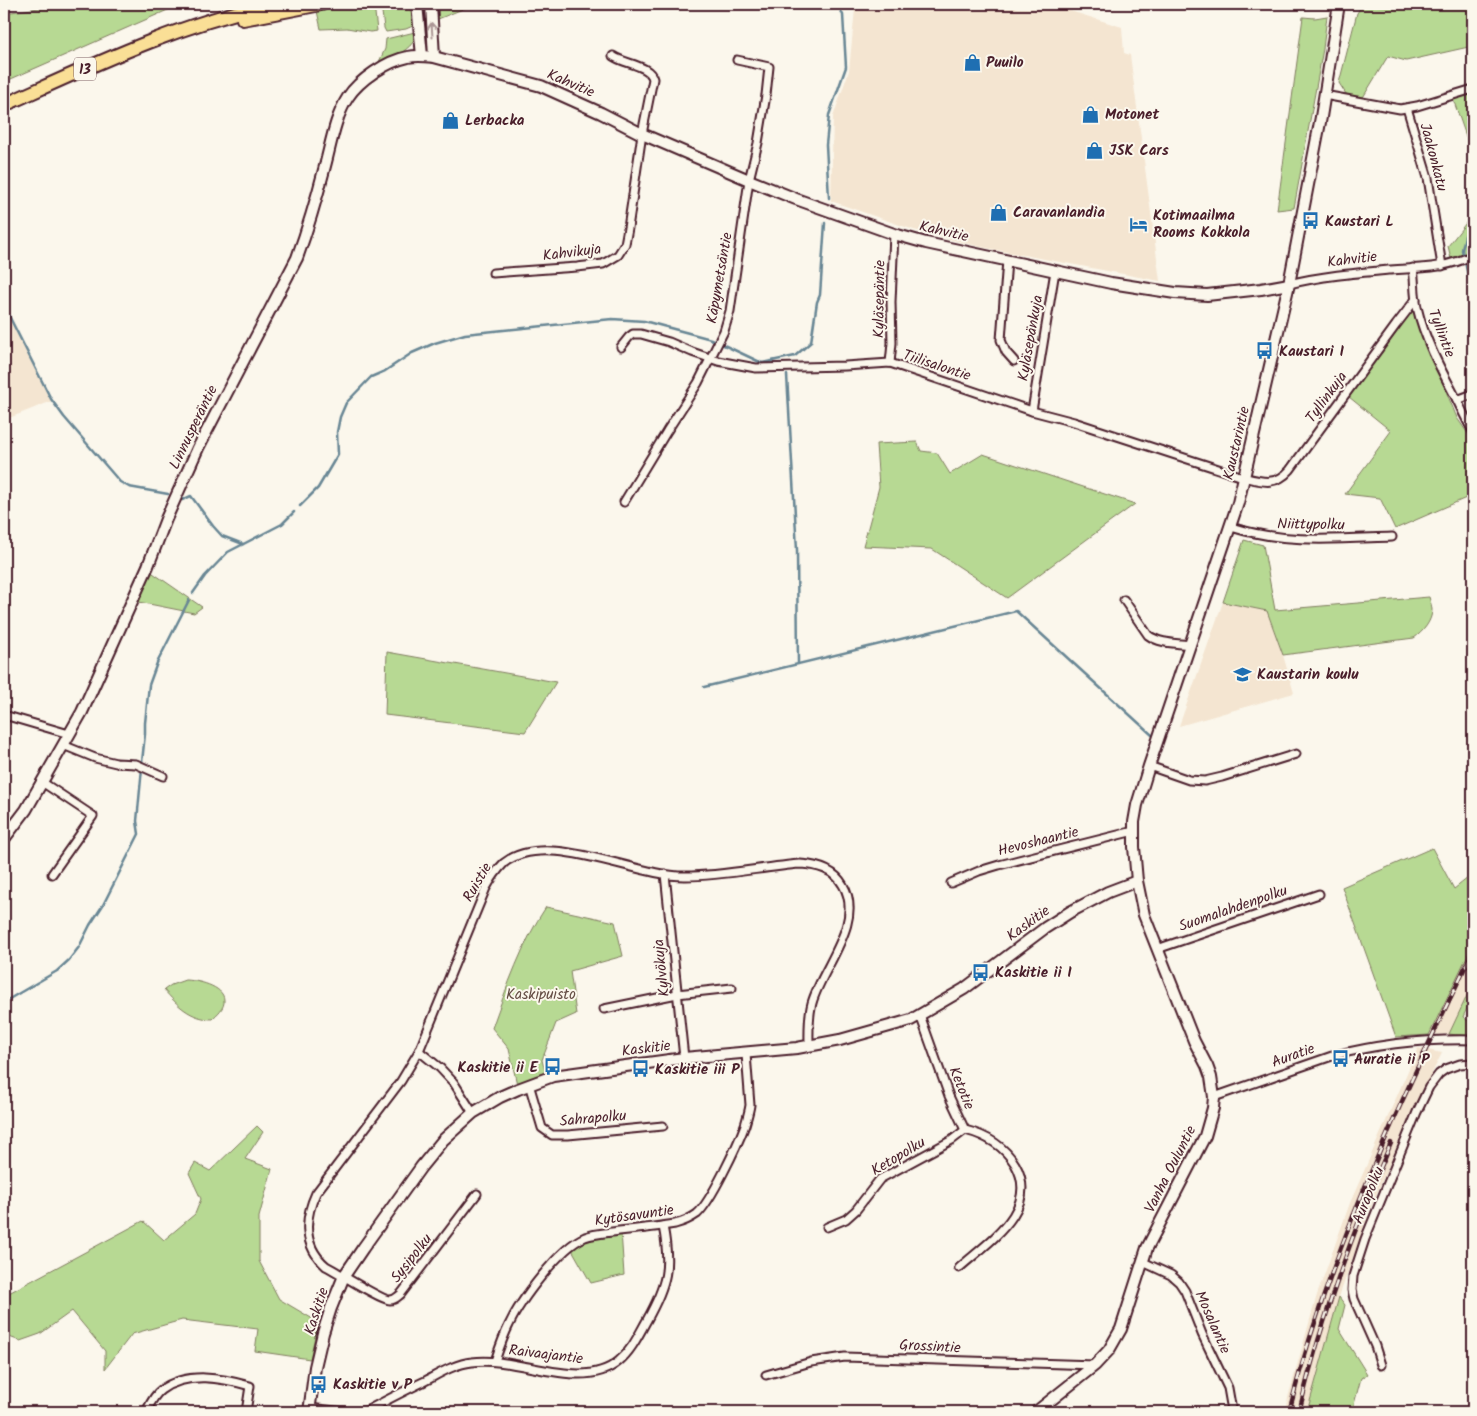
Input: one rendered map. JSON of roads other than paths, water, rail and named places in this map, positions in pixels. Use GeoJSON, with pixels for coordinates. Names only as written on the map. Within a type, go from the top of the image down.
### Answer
{"type":"FeatureCollection","features":[{"type":"Feature","properties":{"kind":"highway","name":"13"},"geometry":{"type":"LineString","coordinates":[[4,105],[121,52],[217,17],[272,4]]}},
{"type":"Feature","properties":{"kind":"highway","name":"13"},"geometry":{"type":"LineString","coordinates":[[167,36],[250,17],[321,4]]}},
{"type":"Feature","properties":{"kind":"street"},"geometry":{"type":"LineString","coordinates":[[418,4],[422,56]]}},
{"type":"Feature","properties":{"kind":"street"},"geometry":{"type":"LineString","coordinates":[[430,4],[434,57]]}},
{"type":"Feature","properties":{"kind":"street","name":"Kaustarintie"},"geometry":{"type":"LineString","coordinates":[[1137,881],[1134,831],[1137,805],[1230,527],[1243,477],[1289,284],[1306,201],[1339,4]]}},
{"type":"Feature","properties":{"kind":"street","name":"Linnusperäntie"},"geometry":{"type":"LineString","coordinates":[[4,839],[26,810],[82,712],[148,566],[166,519],[198,448],[297,258],[307,230],[338,120],[347,98],[364,80],[395,60],[422,56],[434,57]]}},
{"type":"Feature","properties":{"kind":"street","name":"Kahvikuja"},"geometry":{"type":"LineString","coordinates":[[493,273],[577,268],[603,264],[618,255],[625,244],[653,75],[646,69],[617,60],[613,56]]}},
{"type":"Feature","properties":{"kind":"street","name":"Kahvitie"},"geometry":{"type":"LineString","coordinates":[[434,57],[542,86],[642,134],[749,180],[894,234],[944,247],[1111,283],[1175,293],[1207,295],[1261,289],[1367,272],[1442,266],[1472,255]]}},
{"type":"Feature","properties":{"kind":"street","name":"Käpymetsäntie"},"geometry":{"type":"LineString","coordinates":[[624,502],[698,383],[724,331],[730,311],[749,180],[762,118],[769,67],[737,60]]}},
{"type":"Feature","properties":{"kind":"street"},"geometry":{"type":"LineString","coordinates":[[1407,108],[1473,89]]}},
{"type":"Feature","properties":{"kind":"street","name":"Jaakonkatu"},"geometry":{"type":"LineString","coordinates":[[1324,95],[1376,106],[1407,108],[1428,178],[1442,266]]}},
{"type":"Feature","properties":{"kind":"street","name":"Kyläsepäntie"},"geometry":{"type":"LineString","coordinates":[[890,364],[894,234]]}},
{"type":"Feature","properties":{"kind":"street"},"geometry":{"type":"LineString","coordinates":[[1007,260],[1001,333],[1004,347],[1014,361]]}},
{"type":"Feature","properties":{"kind":"street","name":"Tyllintie"},"geometry":{"type":"LineString","coordinates":[[1412,268],[1416,286],[1417,308],[1426,334],[1439,365],[1473,431]]}},
{"type":"Feature","properties":{"kind":"street","name":"Kyläsepänkuja"},"geometry":{"type":"LineString","coordinates":[[1032,411],[1055,270]]}},
{"type":"Feature","properties":{"kind":"street","name":"Tyllinkuja"},"geometry":{"type":"LineString","coordinates":[[1243,477],[1272,482],[1284,477],[1416,299]]}},
{"type":"Feature","properties":{"kind":"street","name":"Tiilisalontie"},"geometry":{"type":"LineString","coordinates":[[621,348],[633,334],[641,334],[670,342],[728,364],[768,368],[890,364],[1243,477]]}},
{"type":"Feature","properties":{"kind":"street"},"geometry":{"type":"LineString","coordinates":[[1457,400],[1473,394]]}},
{"type":"Feature","properties":{"kind":"street","name":"Niittypolku"},"geometry":{"type":"LineString","coordinates":[[1230,527],[1263,536],[1298,540],[1392,537]]}},
{"type":"Feature","properties":{"kind":"street"},"geometry":{"type":"LineString","coordinates":[[1124,600],[1148,635],[1164,642],[1190,645]]}},
{"type":"Feature","properties":{"kind":"street"},"geometry":{"type":"LineString","coordinates":[[4,715],[69,734]]}},
{"type":"Feature","properties":{"kind":"street"},"geometry":{"type":"LineString","coordinates":[[63,745],[95,758],[116,763],[136,764],[163,776]]}},
{"type":"Feature","properties":{"kind":"street"},"geometry":{"type":"LineString","coordinates":[[1149,766],[1189,780],[1205,781],[1296,754]]}},
{"type":"Feature","properties":{"kind":"street"},"geometry":{"type":"LineString","coordinates":[[42,782],[93,816],[52,874]]}},
{"type":"Feature","properties":{"kind":"street","name":"Hevoshaantie"},"geometry":{"type":"LineString","coordinates":[[951,883],[979,871],[1000,865],[1134,831]]}},
{"type":"Feature","properties":{"kind":"street","name":"Ruistie"},"geometry":{"type":"LineString","coordinates":[[348,1278],[326,1266],[314,1253],[306,1223],[312,1202],[324,1181],[401,1081],[419,1051],[486,888],[504,864],[518,856],[533,851],[567,852],[665,874],[685,876],[700,876],[800,864],[814,864],[834,873],[846,890],[849,909],[848,922],[816,990],[809,1016],[809,1046]]}},
{"type":"Feature","properties":{"kind":"street","name":"Kylvökuja"},"geometry":{"type":"LineString","coordinates":[[665,874],[684,1058]]}},
{"type":"Feature","properties":{"kind":"street","name":"Vanha Ouluntie"},"geometry":{"type":"LineString","coordinates":[[1036,1412],[1095,1365],[1109,1350],[1121,1329],[1147,1248],[1205,1136],[1212,1116],[1214,1098],[1207,1066],[1194,1041],[1144,916],[1137,881]]}},
{"type":"Feature","properties":{"kind":"street","name":"Kaskitie"},"geometry":{"type":"LineString","coordinates":[[309,1410],[323,1333],[330,1308],[363,1248],[421,1167],[443,1140],[473,1113],[500,1097],[553,1076],[684,1058],[797,1048],[840,1040],[911,1020],[964,989],[1045,928],[1070,912],[1108,892],[1137,881]]}},
{"type":"Feature","properties":{"kind":"street","name":"Suomalahdenpolku"},"geometry":{"type":"LineString","coordinates":[[1157,948],[1318,894]]}},
{"type":"Feature","properties":{"kind":"street"},"geometry":{"type":"LineString","coordinates":[[604,1009],[677,994],[732,988]]}},
{"type":"Feature","properties":{"kind":"street","name":"Ketotie"},"geometry":{"type":"LineString","coordinates":[[920,1015],[949,1096],[965,1130],[974,1132],[1000,1146],[1018,1168],[1022,1182],[1022,1195],[1018,1208],[1011,1220],[958,1268]]}},
{"type":"Feature","properties":{"kind":"street","name":"Auratie"},"geometry":{"type":"LineString","coordinates":[[1214,1098],[1332,1056],[1407,1043],[1473,1040]]}},
{"type":"Feature","properties":{"kind":"street"},"geometry":{"type":"LineString","coordinates":[[419,1051],[454,1082],[473,1113]]}},
{"type":"Feature","properties":{"kind":"street","name":"Kytösavuntie"},"geometry":{"type":"LineString","coordinates":[[495,1361],[502,1340],[515,1313],[561,1254],[579,1240],[595,1234],[663,1226],[686,1221],[705,1206],[746,1124],[750,1106],[746,1054]]}},
{"type":"Feature","properties":{"kind":"street","name":"Aurapolku"},"geometry":{"type":"LineString","coordinates":[[1382,1365],[1354,1299],[1352,1290],[1353,1276],[1365,1239],[1429,1087],[1439,1074],[1446,1069],[1460,1064],[1473,1063]]}},
{"type":"Feature","properties":{"kind":"street","name":"Sahrapolku"},"geometry":{"type":"LineString","coordinates":[[529,1084],[542,1128],[548,1133],[568,1135],[664,1126]]}},
{"type":"Feature","properties":{"kind":"street","name":"Ketopolku"},"geometry":{"type":"LineString","coordinates":[[827,1228],[846,1219],[856,1210],[880,1179],[952,1140],[965,1130]]}},
{"type":"Feature","properties":{"kind":"street","name":"Sysipolku"},"geometry":{"type":"LineString","coordinates":[[348,1278],[387,1299],[396,1298],[406,1288],[477,1194]]}},
{"type":"Feature","properties":{"kind":"street","name":"Raivaajantie"},"geometry":{"type":"LineString","coordinates":[[360,1412],[366,1411],[450,1368],[470,1362],[495,1361],[564,1373],[584,1374],[603,1370],[619,1362],[628,1352],[648,1318],[664,1283],[667,1273],[667,1248],[663,1226]]}},
{"type":"Feature","properties":{"kind":"street","name":"Mosalantie"},"geometry":{"type":"LineString","coordinates":[[1142,1262],[1171,1275],[1184,1291],[1228,1388],[1231,1405],[1229,1412]]}},
{"type":"Feature","properties":{"kind":"street","name":"Grossintie"},"geometry":{"type":"LineString","coordinates":[[766,1376],[811,1362],[845,1357],[1095,1365]]}},
{"type":"Feature","properties":{"kind":"street"},"geometry":{"type":"LineString","coordinates":[[146,1412],[160,1390],[175,1382],[211,1378],[250,1386],[246,1412]]}},
{"type":"Feature","properties":{"kind":"street"},"geometry":{"type":"LineString","coordinates":[[309,1410],[345,1412]]}},
{"type":"Feature","properties":{"kind":"waterway"},"geometry":{"type":"LineString","coordinates":[[829,198],[826,145],[829,115],[846,67],[843,15],[838,5]]}},
{"type":"Feature","properties":{"kind":"waterway"},"geometry":{"type":"LineString","coordinates":[[1473,220],[1465,236],[1462,250],[1473,296]]}},
{"type":"Feature","properties":{"kind":"waterway"},"geometry":{"type":"LineString","coordinates":[[300,506],[318,488],[338,454],[337,432],[340,417],[346,403],[371,377],[385,371],[412,353],[435,343],[465,334],[612,319],[644,321],[711,339],[762,363],[795,356],[811,342],[817,302],[820,295],[825,223]]}},
{"type":"Feature","properties":{"kind":"waterway"},"geometry":{"type":"LineString","coordinates":[[4,306],[51,399],[64,417],[120,482],[129,487],[168,494]]}},
{"type":"Feature","properties":{"kind":"waterway"},"geometry":{"type":"LineString","coordinates":[[787,375],[797,550],[798,664]]}},
{"type":"Feature","properties":{"kind":"waterway"},"geometry":{"type":"LineString","coordinates":[[182,500],[191,496],[222,536],[243,544]]}},
{"type":"Feature","properties":{"kind":"waterway"},"geometry":{"type":"LineString","coordinates":[[193,593],[205,576],[228,552],[282,524],[294,512]]}},
{"type":"Feature","properties":{"kind":"waterway"},"geometry":{"type":"LineString","coordinates":[[142,762],[149,685],[157,663],[189,600]]}},
{"type":"Feature","properties":{"kind":"waterway"},"geometry":{"type":"LineString","coordinates":[[704,687],[1016,611],[1152,735]]}},
{"type":"Feature","properties":{"kind":"waterway"},"geometry":{"type":"LineString","coordinates":[[4,1002],[57,971],[79,947],[103,905],[139,834],[137,821],[142,768]]}},
{"type":"Feature","properties":{"kind":"railway"},"geometry":{"type":"LineString","coordinates":[[1289,1412],[1306,1352],[1346,1234],[1419,1064],[1473,951]]}},
{"type":"Feature","properties":{"kind":"railway"},"geometry":{"type":"LineString","coordinates":[[1299,1412],[1317,1343],[1339,1276],[1391,1143]]}},
{"type":"Feature","properties":{"kind":"place","name":"Puuilo"},"geometry":{"type":"Point","coordinates":[972,62]}},
{"type":"Feature","properties":{"kind":"place","name":"Motonet"},"geometry":{"type":"Point","coordinates":[1091,114]}},
{"type":"Feature","properties":{"kind":"place","name":"Lerbacka"},"geometry":{"type":"Point","coordinates":[451,120]}},
{"type":"Feature","properties":{"kind":"place","name":"JSK Cars"},"geometry":{"type":"Point","coordinates":[1095,150]}},
{"type":"Feature","properties":{"kind":"place","name":"Caravanlandia"},"geometry":{"type":"Point","coordinates":[999,212]}},
{"type":"Feature","properties":{"kind":"place","name":"Kaustari L"},"geometry":{"type":"Point","coordinates":[1311,221]}},
{"type":"Feature","properties":{"kind":"place","name":"Kotimaailma Rooms Kokkola"},"geometry":{"type":"Point","coordinates":[1139,224]}},
{"type":"Feature","properties":{"kind":"place","name":"Kaustari I"},"geometry":{"type":"Point","coordinates":[1265,351]}},
{"type":"Feature","properties":{"kind":"place","name":"Kaustarin koulu"},"geometry":{"type":"Point","coordinates":[1243,674]}},
{"type":"Feature","properties":{"kind":"place","name":"Kaskitie ii I"},"geometry":{"type":"Point","coordinates":[981,972]}},
{"type":"Feature","properties":{"kind":"place","name":"Auratie ii P"},"geometry":{"type":"Point","coordinates":[1340,1059]}},
{"type":"Feature","properties":{"kind":"place","name":"Kaskitie ii E"},"geometry":{"type":"Point","coordinates":[552,1067]}},
{"type":"Feature","properties":{"kind":"place","name":"Kaskitie iii P"},"geometry":{"type":"Point","coordinates":[641,1069]}},
{"type":"Feature","properties":{"kind":"place","name":"Kaskitie v P"},"geometry":{"type":"Point","coordinates":[319,1384]}},
{"type":"Feature","properties":{"kind":"park label","name":"Kaskipuisto"},"geometry":{"type":"Point","coordinates":[541,994]}}]}
